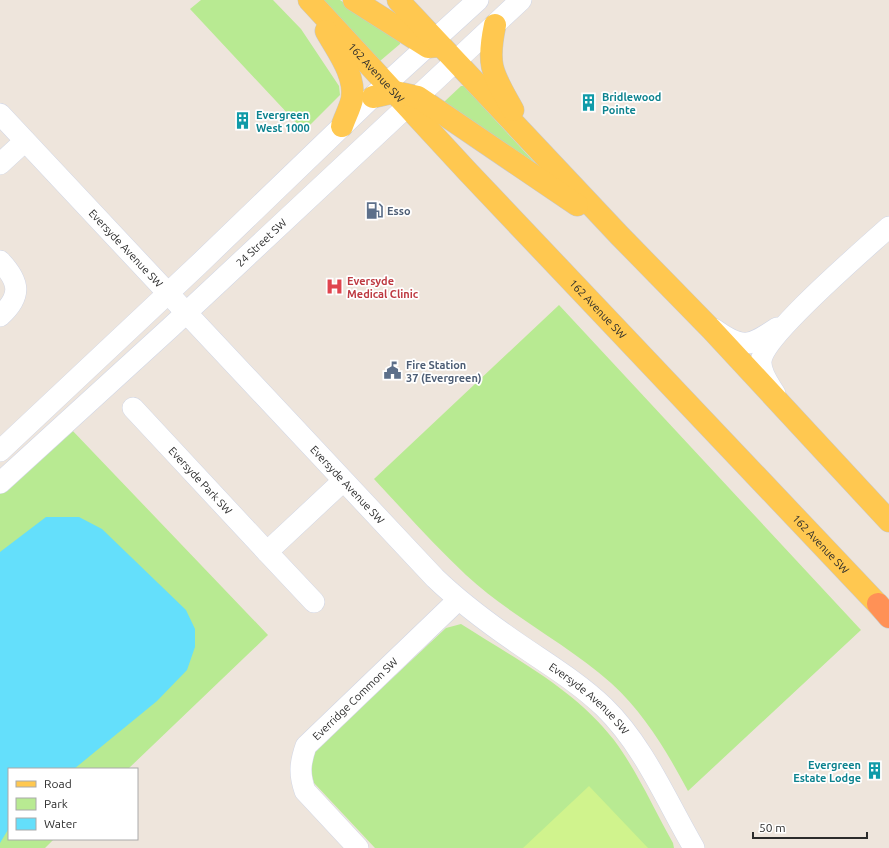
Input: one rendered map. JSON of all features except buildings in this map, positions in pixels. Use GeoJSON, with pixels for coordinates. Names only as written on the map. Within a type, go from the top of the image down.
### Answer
{"type":"FeatureCollection","features":[{"type":"Feature","properties":{"kind":"main road","name":"162 Avenue SW"},"geometry":{"type":"LineString","coordinates":[[309,0],[484,189],[885,612]]}},
{"type":"Feature","properties":{"kind":"main road"},"geometry":{"type":"LineString","coordinates":[[309,0],[345,64],[350,76],[352,99],[342,126]]}},
{"type":"Feature","properties":{"kind":"main road"},"geometry":{"type":"LineString","coordinates":[[354,0],[445,49]]}},
{"type":"Feature","properties":{"kind":"main road"},"geometry":{"type":"LineString","coordinates":[[398,0],[620,236],[706,323],[889,521]]}},
{"type":"Feature","properties":{"kind":"main road"},"geometry":{"type":"LineString","coordinates":[[495,25],[490,47],[493,74],[529,139]]}},
{"type":"Feature","properties":{"kind":"main road"},"geometry":{"type":"LineString","coordinates":[[396,95],[554,188],[620,236]]}},
{"type":"Feature","properties":{"kind":"street","name":"24 Street SW"},"geometry":{"type":"LineString","coordinates":[[0,483],[186,313],[396,95],[445,49],[478,0]]}},
{"type":"Feature","properties":{"kind":"street","name":"24 Street SW"},"geometry":{"type":"LineString","coordinates":[[0,451],[168,294],[342,126],[396,95],[445,49],[495,25],[521,0]]}},
{"type":"Feature","properties":{"kind":"street","name":"Eversyde Avenue SW"},"geometry":{"type":"LineString","coordinates":[[0,114],[420,563],[458,600],[508,637],[571,680],[604,707],[631,739],[642,755],[694,848]]}},
{"type":"Feature","properties":{"kind":"street"},"geometry":{"type":"LineString","coordinates":[[0,164],[25,141]]}},
{"type":"Feature","properties":{"kind":"street"},"geometry":{"type":"LineString","coordinates":[[780,403],[764,375],[761,362],[765,348],[789,320],[889,227]]}},
{"type":"Feature","properties":{"kind":"street"},"geometry":{"type":"LineString","coordinates":[[0,261],[15,281],[16,291],[9,308],[0,316]]}},
{"type":"Feature","properties":{"kind":"street"},"geometry":{"type":"LineString","coordinates":[[706,323],[724,336],[746,344],[759,340],[789,320]]}},
{"type":"Feature","properties":{"kind":"street","name":"Eversyde Park SW"},"geometry":{"type":"LineString","coordinates":[[133,408],[314,602]]}},
{"type":"Feature","properties":{"kind":"street"},"geometry":{"type":"LineString","coordinates":[[267,552],[343,481]]}},
{"type":"Feature","properties":{"kind":"street","name":"Everridge Common SW"},"geometry":{"type":"LineString","coordinates":[[358,848],[305,791],[301,779],[300,766],[306,746],[458,600]]}},
{"type":"Feature","properties":{"kind":"green space"},"geometry":{"type":"Polygon","coordinates":[[[201,0],[273,0],[301,29],[339,86],[340,95],[304,131],[190,9],[201,0]]]}},
{"type":"Feature","properties":{"kind":"green space"},"geometry":{"type":"Polygon","coordinates":[[[323,0],[340,0],[400,41],[400,44],[380,61],[323,0]]]}},
{"type":"Feature","properties":{"kind":"green space"},"geometry":{"type":"Polygon","coordinates":[[[461,86],[464,86],[535,163],[444,102],[461,86]]]}},
{"type":"Feature","properties":{"kind":"green space"},"geometry":{"type":"Polygon","coordinates":[[[559,305],[861,630],[688,791],[672,762],[645,721],[611,683],[576,655],[519,617],[483,590],[442,552],[374,479],[559,305]]]}},
{"type":"Feature","properties":{"kind":"green space"},"geometry":{"type":"Polygon","coordinates":[[[70,428],[268,635],[129,768],[8,768],[8,840],[53,840],[45,848],[0,848],[0,493],[70,428]]]}},
{"type":"Feature","properties":{"kind":"green space"},"geometry":{"type":"Polygon","coordinates":[[[461,624],[543,676],[581,705],[598,722],[614,740],[630,764],[673,843],[674,848],[375,848],[314,783],[307,758],[446,628],[461,624]]]}},
{"type":"Feature","properties":{"kind":"green space"},"geometry":{"type":"Polygon","coordinates":[[[589,786],[648,848],[523,848],[589,786]]]}},
{"type":"Feature","properties":{"kind":"water"},"geometry":{"type":"Polygon","coordinates":[[[46,517],[79,517],[102,529],[186,610],[195,629],[195,647],[187,670],[157,701],[75,768],[8,768],[8,830],[0,843],[0,552],[46,517]]]}},
{"type":"Feature","properties":{"kind":"place","name":"Bridlewood Pointe"},"geometry":{"type":"Point","coordinates":[589,103]}},
{"type":"Feature","properties":{"kind":"place","name":"Evergreen West 1000"},"geometry":{"type":"Point","coordinates":[243,121]}},
{"type":"Feature","properties":{"kind":"place","name":"Esso"},"geometry":{"type":"Point","coordinates":[374,211]}},
{"type":"Feature","properties":{"kind":"place","name":"Eversyde Medical Clinic"},"geometry":{"type":"Point","coordinates":[334,287]}},
{"type":"Feature","properties":{"kind":"place","name":"Fire Station 37 (Evergreen)"},"geometry":{"type":"Point","coordinates":[393,371]}},
{"type":"Feature","properties":{"kind":"place","name":"Evergreen Estate Lodge"},"geometry":{"type":"Point","coordinates":[874,771]}}]}
